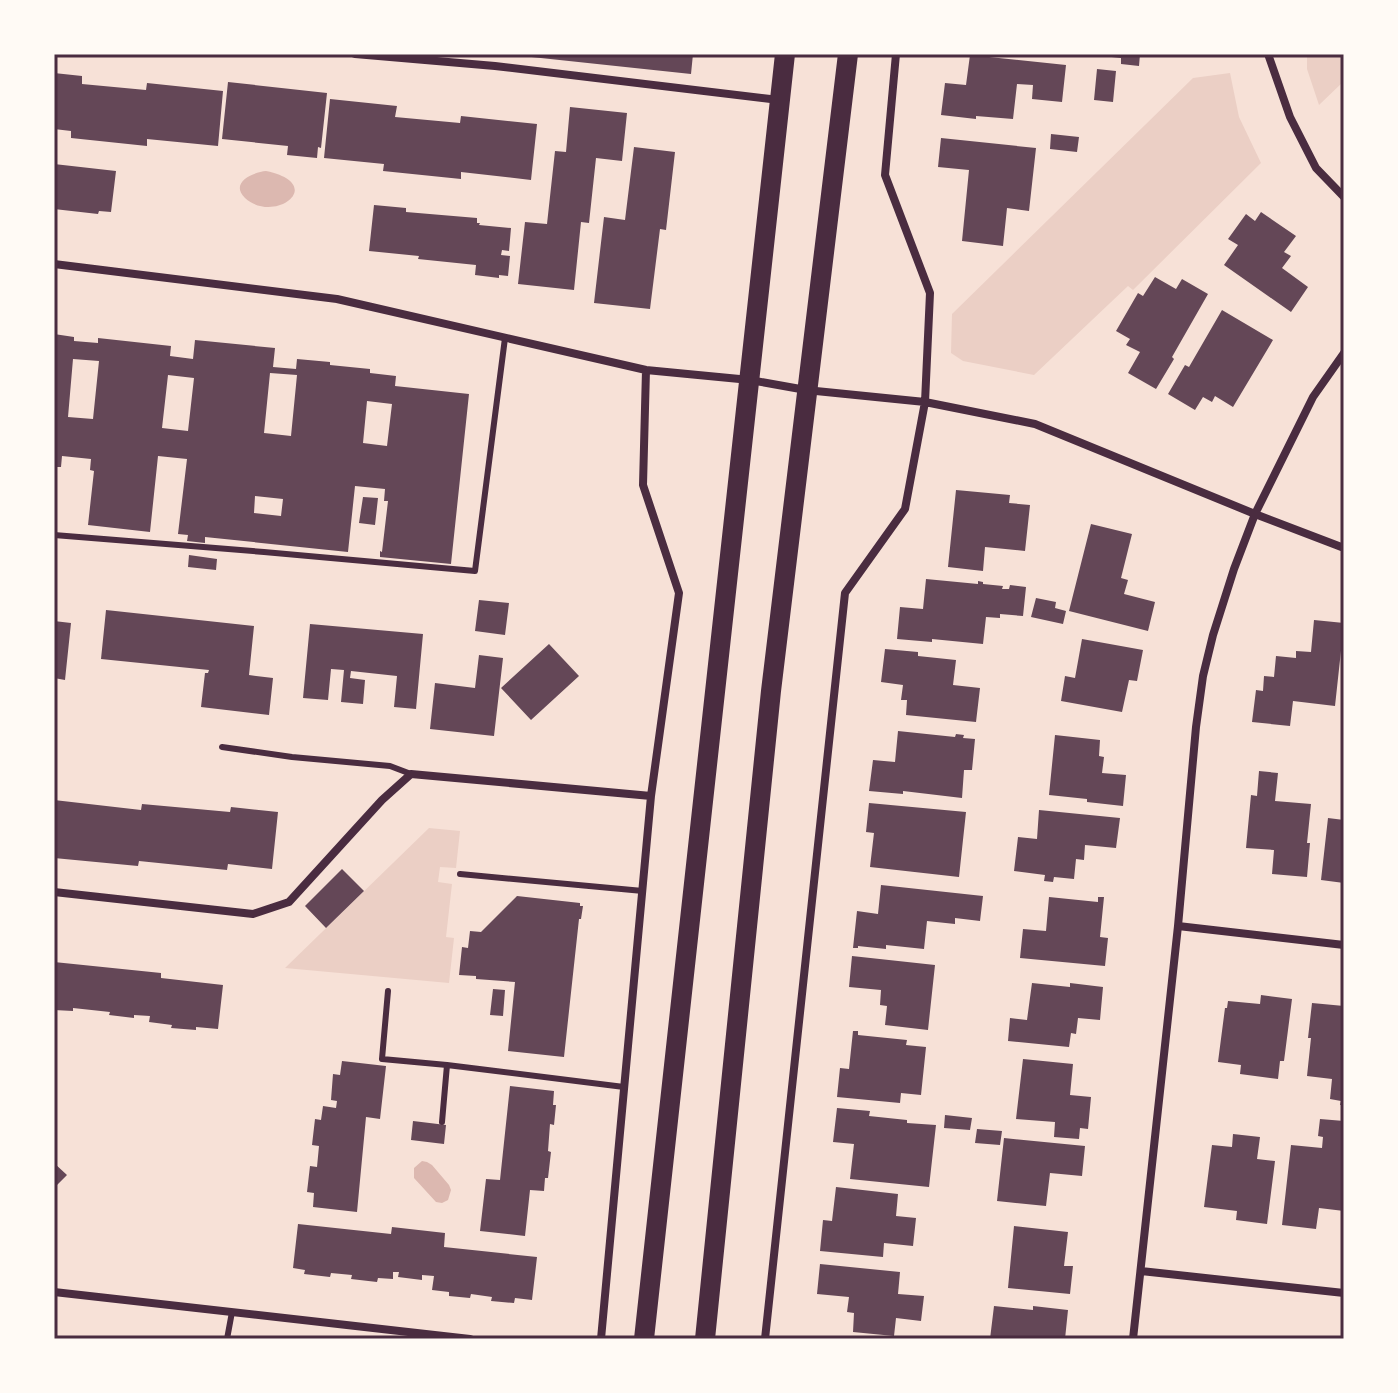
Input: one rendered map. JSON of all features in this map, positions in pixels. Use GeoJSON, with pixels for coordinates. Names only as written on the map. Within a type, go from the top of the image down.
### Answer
{"type":"FeatureCollection","features":[{"type":"Feature","properties":{"kind":"main road"},"geometry":{"type":"LineString","coordinates":[[644,1339],[785,54]]}},
{"type":"Feature","properties":{"kind":"main road"},"geometry":{"type":"LineString","coordinates":[[705,1339],[770,707],[848,54]]}},
{"type":"Feature","properties":{"kind":"street"},"geometry":{"type":"LineString","coordinates":[[355,54],[495,66],[780,100]]}},
{"type":"Feature","properties":{"kind":"street"},"geometry":{"type":"LineString","coordinates":[[765,1339],[845,593],[905,509],[925,402],[930,293],[885,175],[896,54]]}},
{"type":"Feature","properties":{"kind":"street"},"geometry":{"type":"LineString","coordinates":[[1268,54],[1290,117],[1316,168],[1344,197]]}},
{"type":"Feature","properties":{"kind":"street"},"geometry":{"type":"LineString","coordinates":[[54,264],[337,299],[646,370],[925,402],[1035,424],[1344,548]]}},
{"type":"Feature","properties":{"kind":"street"},"geometry":{"type":"LineString","coordinates":[[1133,1339],[1203,676],[1234,569],[1255,514],[1313,397],[1344,353]]}},
{"type":"Feature","properties":{"kind":"street"},"geometry":{"type":"LineString","coordinates":[[601,1339],[651,796],[679,593],[643,485],[646,370]]}},
{"type":"Feature","properties":{"kind":"street"},"geometry":{"type":"LineString","coordinates":[[54,892],[253,914],[289,902],[382,800],[411,774],[651,796]]}},
{"type":"Feature","properties":{"kind":"street"},"geometry":{"type":"LineString","coordinates":[[1178,926],[1344,945]]}},
{"type":"Feature","properties":{"kind":"street"},"geometry":{"type":"LineString","coordinates":[[1141,1271],[1344,1293]]}},
{"type":"Feature","properties":{"kind":"street"},"geometry":{"type":"LineString","coordinates":[[54,1292],[470,1339]]}},
{"type":"Feature","properties":{"kind":"lane"},"geometry":{"type":"LineString","coordinates":[[54,535],[475,571],[505,338]]}},
{"type":"Feature","properties":{"kind":"lane"},"geometry":{"type":"LineString","coordinates":[[222,747],[390,766],[411,774]]}},
{"type":"Feature","properties":{"kind":"lane"},"geometry":{"type":"LineString","coordinates":[[460,874],[643,891]]}},
{"type":"Feature","properties":{"kind":"lane"},"geometry":{"type":"LineString","coordinates":[[388,991],[382,1059],[624,1087]]}},
{"type":"Feature","properties":{"kind":"lane"},"geometry":{"type":"LineString","coordinates":[[442,1122],[447,1065]]}},
{"type":"Feature","properties":{"kind":"lane"},"geometry":{"type":"LineString","coordinates":[[227,1339],[232,1312]]}},
{"type":"Feature","properties":{"kind":"shaded area"},"geometry":{"type":"Polygon","coordinates":[[[1307,54],[1344,54],[1344,81],[1319,105],[1307,69],[1307,54]]]}},
{"type":"Feature","properties":{"kind":"shaded area"},"geometry":{"type":"Polygon","coordinates":[[[1230,73],[1239,117],[1261,163],[1133,290],[1128,286],[1034,375],[963,361],[951,353],[952,314],[1193,78],[1230,73]]]}},
{"type":"Feature","properties":{"kind":"shaded area"},"geometry":{"type":"Polygon","coordinates":[[[266,171],[284,177],[293,184],[295,192],[290,200],[270,207],[257,205],[245,198],[241,183],[255,173],[266,171]]]}},
{"type":"Feature","properties":{"kind":"shaded area"},"geometry":{"type":"Polygon","coordinates":[[[429,828],[460,831],[456,868],[440,867],[438,882],[452,884],[446,937],[454,938],[449,983],[285,968],[429,828]]]}},
{"type":"Feature","properties":{"kind":"shaded area"},"geometry":{"type":"Polygon","coordinates":[[[422,1161],[432,1165],[449,1185],[448,1200],[436,1202],[414,1178],[414,1168],[422,1161]]]}},
{"type":"Feature","properties":{"kind":"building"},"geometry":{"type":"Polygon","coordinates":[[[522,54],[693,54],[691,74],[522,54]]]}},
{"type":"Feature","properties":{"kind":"building"},"geometry":{"type":"Polygon","coordinates":[[[1102,54],[1140,54],[1139,66],[1121,64],[1121,58],[1102,54]]]}},
{"type":"Feature","properties":{"kind":"building"},"geometry":{"type":"Polygon","coordinates":[[[970,55],[1066,65],[1062,102],[1032,99],[1033,85],[1017,84],[1013,119],[941,115],[945,83],[966,85],[970,55]]]}},
{"type":"Feature","properties":{"kind":"building"},"geometry":{"type":"Polygon","coordinates":[[[1097,69],[1116,71],[1113,102],[1094,100],[1097,69]]]}},
{"type":"Feature","properties":{"kind":"building"},"geometry":{"type":"Polygon","coordinates":[[[54,73],[82,76],[82,84],[146,90],[147,83],[223,91],[218,146],[147,139],[147,146],[71,138],[71,131],[54,129],[54,73]]]}},
{"type":"Feature","properties":{"kind":"building"},"geometry":{"type":"Polygon","coordinates":[[[228,82],[327,93],[321,148],[318,147],[317,158],[287,155],[288,146],[222,139],[228,82]]]}},
{"type":"Feature","properties":{"kind":"building"},"geometry":{"type":"Polygon","coordinates":[[[330,99],[397,106],[395,117],[460,123],[461,116],[537,124],[531,180],[461,172],[461,179],[383,171],[384,164],[324,158],[330,99]]]}},
{"type":"Feature","properties":{"kind":"building"},"geometry":{"type":"Polygon","coordinates":[[[570,107],[627,113],[622,161],[596,158],[589,223],[581,222],[574,290],[518,284],[525,222],[547,224],[555,151],[566,152],[570,107]]]}},
{"type":"Feature","properties":{"kind":"building"},"geometry":{"type":"Polygon","coordinates":[[[1051,134],[1079,137],[1077,152],[1050,149],[1051,134]]]}},
{"type":"Feature","properties":{"kind":"building"},"geometry":{"type":"Polygon","coordinates":[[[941,138],[1036,148],[1029,211],[1007,208],[1003,246],[962,241],[969,170],[938,167],[941,138]]]}},
{"type":"Feature","properties":{"kind":"building"},"geometry":{"type":"Polygon","coordinates":[[[634,147],[675,152],[666,230],[660,229],[650,309],[594,303],[604,217],[625,220],[634,147]]]}},
{"type":"Feature","properties":{"kind":"building"},"geometry":{"type":"Polygon","coordinates":[[[54,164],[116,171],[111,212],[99,211],[98,214],[54,209],[54,164]]]}},
{"type":"Feature","properties":{"kind":"building"},"geometry":{"type":"Polygon","coordinates":[[[374,205],[406,208],[406,212],[477,218],[479,225],[511,228],[509,251],[502,250],[501,255],[510,256],[508,276],[475,275],[476,265],[369,251],[374,205]]]}},
{"type":"Feature","properties":{"kind":"building"},"geometry":{"type":"Polygon","coordinates":[[[1261,212],[1296,236],[1284,252],[1291,256],[1282,268],[1308,287],[1291,312],[1224,265],[1238,245],[1228,239],[1246,214],[1255,221],[1261,212]]]}},
{"type":"Feature","properties":{"kind":"building"},"geometry":{"type":"Polygon","coordinates":[[[1155,277],[1176,289],[1182,279],[1208,294],[1156,389],[1128,373],[1140,352],[1126,345],[1130,339],[1116,331],[1138,293],[1143,296],[1155,277]]]}},
{"type":"Feature","properties":{"kind":"building"},"geometry":{"type":"Polygon","coordinates":[[[1222,310],[1273,340],[1233,407],[1215,396],[1212,402],[1203,397],[1195,410],[1168,394],[1185,365],[1189,367],[1222,310]]]}},
{"type":"Feature","properties":{"kind":"building"},"geometry":{"type":"Polygon","coordinates":[[[54,334],[74,337],[74,341],[98,343],[98,338],[171,346],[170,356],[193,359],[195,340],[275,348],[273,367],[296,369],[297,359],[330,362],[330,365],[370,369],[370,373],[396,376],[395,386],[469,394],[451,564],[380,557],[388,501],[384,501],[385,489],[355,486],[348,552],[205,537],[205,543],[187,541],[188,535],[178,534],[187,459],[158,456],[150,532],[88,525],[94,471],[90,470],[91,459],[62,456],[61,467],[57,467],[54,478],[54,334]],[[73,359],[68,417],[93,419],[99,361],[73,359]],[[270,373],[264,433],[291,436],[297,375],[270,373]],[[168,375],[162,428],[188,431],[194,378],[168,375]],[[367,401],[363,443],[387,446],[392,404],[367,401]],[[255,496],[254,513],[281,516],[283,499],[255,496]]]}},
{"type":"Feature","properties":{"kind":"building"},"geometry":{"type":"Polygon","coordinates":[[[956,490],[1010,495],[1009,503],[1030,505],[1025,551],[985,547],[983,571],[948,567],[956,490]]]}},
{"type":"Feature","properties":{"kind":"building"},"geometry":{"type":"Polygon","coordinates":[[[363,497],[378,498],[375,525],[359,523],[363,497]]]}},
{"type":"Feature","properties":{"kind":"building"},"geometry":{"type":"Polygon","coordinates":[[[1091,524],[1132,534],[1121,578],[1128,580],[1124,594],[1155,602],[1148,631],[1069,611],[1091,524]]]}},
{"type":"Feature","properties":{"kind":"building"},"geometry":{"type":"Polygon","coordinates":[[[189,555],[217,559],[216,570],[188,567],[189,555]]]}},
{"type":"Feature","properties":{"kind":"building"},"geometry":{"type":"Polygon","coordinates":[[[926,579],[978,584],[978,581],[1003,586],[1002,589],[1009,589],[1010,585],[1026,587],[1023,616],[1000,614],[1000,618],[986,617],[983,644],[897,639],[900,607],[923,609],[926,579]]]}},
{"type":"Feature","properties":{"kind":"building"},"geometry":{"type":"Polygon","coordinates":[[[1036,598],[1056,602],[1055,608],[1066,611],[1063,624],[1031,617],[1036,598]]]}},
{"type":"Feature","properties":{"kind":"building"},"geometry":{"type":"Polygon","coordinates":[[[479,600],[509,603],[505,635],[475,631],[479,600]]]}},
{"type":"Feature","properties":{"kind":"building"},"geometry":{"type":"Polygon","coordinates":[[[106,610],[254,626],[249,675],[273,678],[269,715],[201,707],[205,673],[209,670],[101,659],[106,610]]]}},
{"type":"Feature","properties":{"kind":"building"},"geometry":{"type":"Polygon","coordinates":[[[1314,620],[1344,623],[1335,706],[1293,701],[1290,726],[1252,722],[1256,690],[1263,691],[1264,676],[1274,677],[1276,656],[1296,658],[1296,651],[1311,652],[1314,620]]]}},
{"type":"Feature","properties":{"kind":"building"},"geometry":{"type":"Polygon","coordinates":[[[54,621],[71,623],[65,680],[54,678],[54,621]]]}},
{"type":"Feature","properties":{"kind":"building"},"geometry":{"type":"Polygon","coordinates":[[[310,624],[423,634],[416,709],[394,707],[397,676],[351,671],[350,678],[365,680],[363,704],[341,702],[344,670],[331,669],[328,700],[303,698],[310,624]]]}},
{"type":"Feature","properties":{"kind":"building"},"geometry":{"type":"Polygon","coordinates":[[[1082,639],[1143,650],[1137,681],[1129,680],[1122,712],[1061,701],[1065,676],[1075,678],[1082,639]]]}},
{"type":"Feature","properties":{"kind":"building"},"geometry":{"type":"Polygon","coordinates":[[[549,644],[579,676],[531,720],[501,688],[549,644]]]}},
{"type":"Feature","properties":{"kind":"building"},"geometry":{"type":"Polygon","coordinates":[[[885,649],[956,660],[953,685],[980,688],[976,722],[906,715],[907,700],[901,700],[903,685],[881,682],[885,649]]]}},
{"type":"Feature","properties":{"kind":"building"},"geometry":{"type":"Polygon","coordinates":[[[479,655],[503,658],[494,736],[430,729],[435,683],[475,688],[479,655]]]}},
{"type":"Feature","properties":{"kind":"building"},"geometry":{"type":"Polygon","coordinates":[[[898,731],[955,737],[956,734],[975,739],[972,770],[964,770],[962,798],[903,791],[903,794],[869,791],[873,760],[895,762],[898,731]]]}},
{"type":"Feature","properties":{"kind":"building"},"geometry":{"type":"Polygon","coordinates":[[[1055,735],[1100,740],[1099,756],[1104,757],[1102,773],[1126,775],[1123,806],[1049,795],[1055,735]]]}},
{"type":"Feature","properties":{"kind":"building"},"geometry":{"type":"Polygon","coordinates":[[[1259,771],[1278,773],[1275,801],[1311,804],[1307,877],[1272,874],[1274,850],[1246,848],[1251,795],[1257,796],[1259,771]]]}},
{"type":"Feature","properties":{"kind":"building"},"geometry":{"type":"Polygon","coordinates":[[[54,800],[141,810],[142,804],[230,812],[231,807],[278,812],[272,869],[228,864],[227,870],[139,861],[138,866],[54,858],[54,800]]]}},
{"type":"Feature","properties":{"kind":"building"},"geometry":{"type":"Polygon","coordinates":[[[869,803],[966,812],[959,877],[870,867],[874,833],[866,832],[869,803]]]}},
{"type":"Feature","properties":{"kind":"building"},"geometry":{"type":"Polygon","coordinates":[[[1039,810],[1120,818],[1116,848],[1085,845],[1084,860],[1076,859],[1074,879],[1054,877],[1053,882],[1044,881],[1045,875],[1014,871],[1018,837],[1037,839],[1039,810]]]}},
{"type":"Feature","properties":{"kind":"building"},"geometry":{"type":"Polygon","coordinates":[[[1328,818],[1344,820],[1344,883],[1321,880],[1328,818]]]}},
{"type":"Feature","properties":{"kind":"building"},"geometry":{"type":"Polygon","coordinates":[[[342,869],[364,891],[326,928],[305,906],[342,869]]]}},
{"type":"Feature","properties":{"kind":"building"},"geometry":{"type":"Polygon","coordinates":[[[881,885],[983,896],[980,921],[955,918],[955,924],[927,921],[924,949],[886,945],[886,949],[853,948],[857,911],[878,914],[881,885]]]}},
{"type":"Feature","properties":{"kind":"building"},"geometry":{"type":"Polygon","coordinates":[[[517,896],[580,903],[583,906],[564,1057],[508,1051],[515,982],[459,975],[462,947],[468,948],[470,931],[481,932],[517,896]]]}},
{"type":"Feature","properties":{"kind":"building"},"geometry":{"type":"Polygon","coordinates":[[[1049,897],[1098,902],[1098,897],[1104,897],[1100,937],[1108,938],[1105,966],[1020,958],[1023,929],[1046,931],[1049,897]]]}},
{"type":"Feature","properties":{"kind":"building"},"geometry":{"type":"Polygon","coordinates":[[[852,956],[935,965],[928,1030],[885,1025],[887,1006],[880,1005],[881,990],[849,987],[852,956]]]}},
{"type":"Feature","properties":{"kind":"building"},"geometry":{"type":"Polygon","coordinates":[[[54,962],[161,973],[161,978],[223,985],[218,1029],[171,1028],[172,1025],[149,1022],[150,1016],[134,1015],[134,1018],[73,1008],[73,1011],[54,1010],[54,962]]]}},
{"type":"Feature","properties":{"kind":"building"},"geometry":{"type":"Polygon","coordinates":[[[1032,983],[1103,987],[1100,1020],[1078,1018],[1076,1034],[1071,1033],[1069,1047],[1008,1041],[1010,1018],[1027,1020],[1032,983]]]}},
{"type":"Feature","properties":{"kind":"building"},"geometry":{"type":"Polygon","coordinates":[[[493,989],[505,990],[503,1016],[490,1015],[493,989]]]}},
{"type":"Feature","properties":{"kind":"building"},"geometry":{"type":"Polygon","coordinates":[[[1261,995],[1292,999],[1284,1061],[1280,1061],[1278,1079],[1240,1074],[1241,1065],[1218,1062],[1228,1001],[1260,1004],[1261,995]]]}},
{"type":"Feature","properties":{"kind":"building"},"geometry":{"type":"Polygon","coordinates":[[[1312,1003],[1344,1006],[1344,1105],[1340,1105],[1341,1101],[1330,1099],[1332,1079],[1307,1076],[1312,1003]]]}},
{"type":"Feature","properties":{"kind":"building"},"geometry":{"type":"Polygon","coordinates":[[[853,1031],[858,1031],[858,1035],[907,1040],[906,1045],[926,1047],[921,1095],[901,1093],[900,1103],[837,1097],[840,1068],[849,1069],[853,1031]]]}},
{"type":"Feature","properties":{"kind":"building"},"geometry":{"type":"Polygon","coordinates":[[[1023,1059],[1073,1064],[1070,1095],[1091,1097],[1088,1129],[1080,1128],[1079,1139],[1054,1137],[1055,1122],[1016,1119],[1023,1059]]]}},
{"type":"Feature","properties":{"kind":"building"},"geometry":{"type":"Polygon","coordinates":[[[342,1061],[386,1066],[380,1119],[366,1117],[357,1212],[313,1207],[314,1193],[307,1192],[310,1166],[317,1167],[319,1146],[312,1145],[315,1119],[321,1120],[323,1106],[336,1108],[337,1101],[331,1100],[333,1074],[340,1075],[342,1061]]]}},
{"type":"Feature","properties":{"kind":"building"},"geometry":{"type":"Polygon","coordinates":[[[510,1086],[554,1091],[553,1105],[556,1105],[554,1125],[550,1124],[548,1178],[545,1178],[544,1191],[530,1190],[525,1236],[480,1231],[486,1179],[500,1180],[510,1086]]]}},
{"type":"Feature","properties":{"kind":"building"},"geometry":{"type":"Polygon","coordinates":[[[837,1108],[870,1111],[869,1116],[907,1120],[907,1123],[936,1125],[929,1187],[850,1179],[854,1144],[833,1142],[837,1108]]]}},
{"type":"Feature","properties":{"kind":"building"},"geometry":{"type":"Polygon","coordinates":[[[945,1115],[972,1118],[970,1130],[944,1128],[945,1115]]]}},
{"type":"Feature","properties":{"kind":"building"},"geometry":{"type":"Polygon","coordinates":[[[1320,1119],[1344,1121],[1344,1211],[1319,1208],[1316,1229],[1282,1225],[1291,1145],[1322,1148],[1323,1137],[1318,1136],[1320,1119]]]}},
{"type":"Feature","properties":{"kind":"building"},"geometry":{"type":"Polygon","coordinates":[[[413,1121],[446,1125],[444,1144],[411,1140],[413,1121]]]}},
{"type":"Feature","properties":{"kind":"building"},"geometry":{"type":"Polygon","coordinates":[[[977,1129],[1002,1131],[1000,1145],[975,1143],[977,1129]]]}},
{"type":"Feature","properties":{"kind":"building"},"geometry":{"type":"Polygon","coordinates":[[[1233,1134],[1260,1137],[1257,1159],[1275,1161],[1267,1224],[1236,1220],[1237,1211],[1204,1207],[1212,1145],[1232,1147],[1233,1134]]]}},
{"type":"Feature","properties":{"kind":"building"},"geometry":{"type":"Polygon","coordinates":[[[1004,1138],[1085,1146],[1082,1176],[1050,1173],[1046,1206],[997,1201],[1004,1138]]]}},
{"type":"Feature","properties":{"kind":"building"},"geometry":{"type":"Polygon","coordinates":[[[54,1163],[67,1175],[54,1188],[54,1163]]]}},
{"type":"Feature","properties":{"kind":"building"},"geometry":{"type":"Polygon","coordinates":[[[836,1187],[898,1194],[896,1216],[916,1218],[913,1246],[884,1243],[883,1257],[820,1251],[823,1220],[832,1221],[836,1187]]]}},
{"type":"Feature","properties":{"kind":"building"},"geometry":{"type":"Polygon","coordinates":[[[298,1224],[391,1234],[392,1227],[445,1233],[444,1247],[537,1257],[532,1300],[515,1298],[514,1303],[491,1301],[492,1297],[471,1294],[470,1298],[449,1296],[449,1292],[432,1290],[434,1276],[422,1275],[422,1280],[398,1277],[399,1272],[393,1272],[393,1279],[378,1278],[377,1282],[351,1279],[352,1275],[331,1273],[330,1277],[304,1274],[305,1270],[293,1268],[298,1224]]]}},
{"type":"Feature","properties":{"kind":"building"},"geometry":{"type":"Polygon","coordinates":[[[1014,1226],[1068,1232],[1064,1266],[1073,1266],[1070,1294],[1008,1288],[1014,1226]]]}},
{"type":"Feature","properties":{"kind":"building"},"geometry":{"type":"Polygon","coordinates":[[[820,1264],[900,1272],[898,1294],[924,1296],[921,1321],[896,1318],[894,1336],[853,1332],[854,1313],[847,1312],[849,1297],[817,1294],[820,1264]]]}},
{"type":"Feature","properties":{"kind":"building"},"geometry":{"type":"Polygon","coordinates":[[[994,1306],[1068,1310],[1065,1339],[990,1339],[994,1306]]]}}]}
